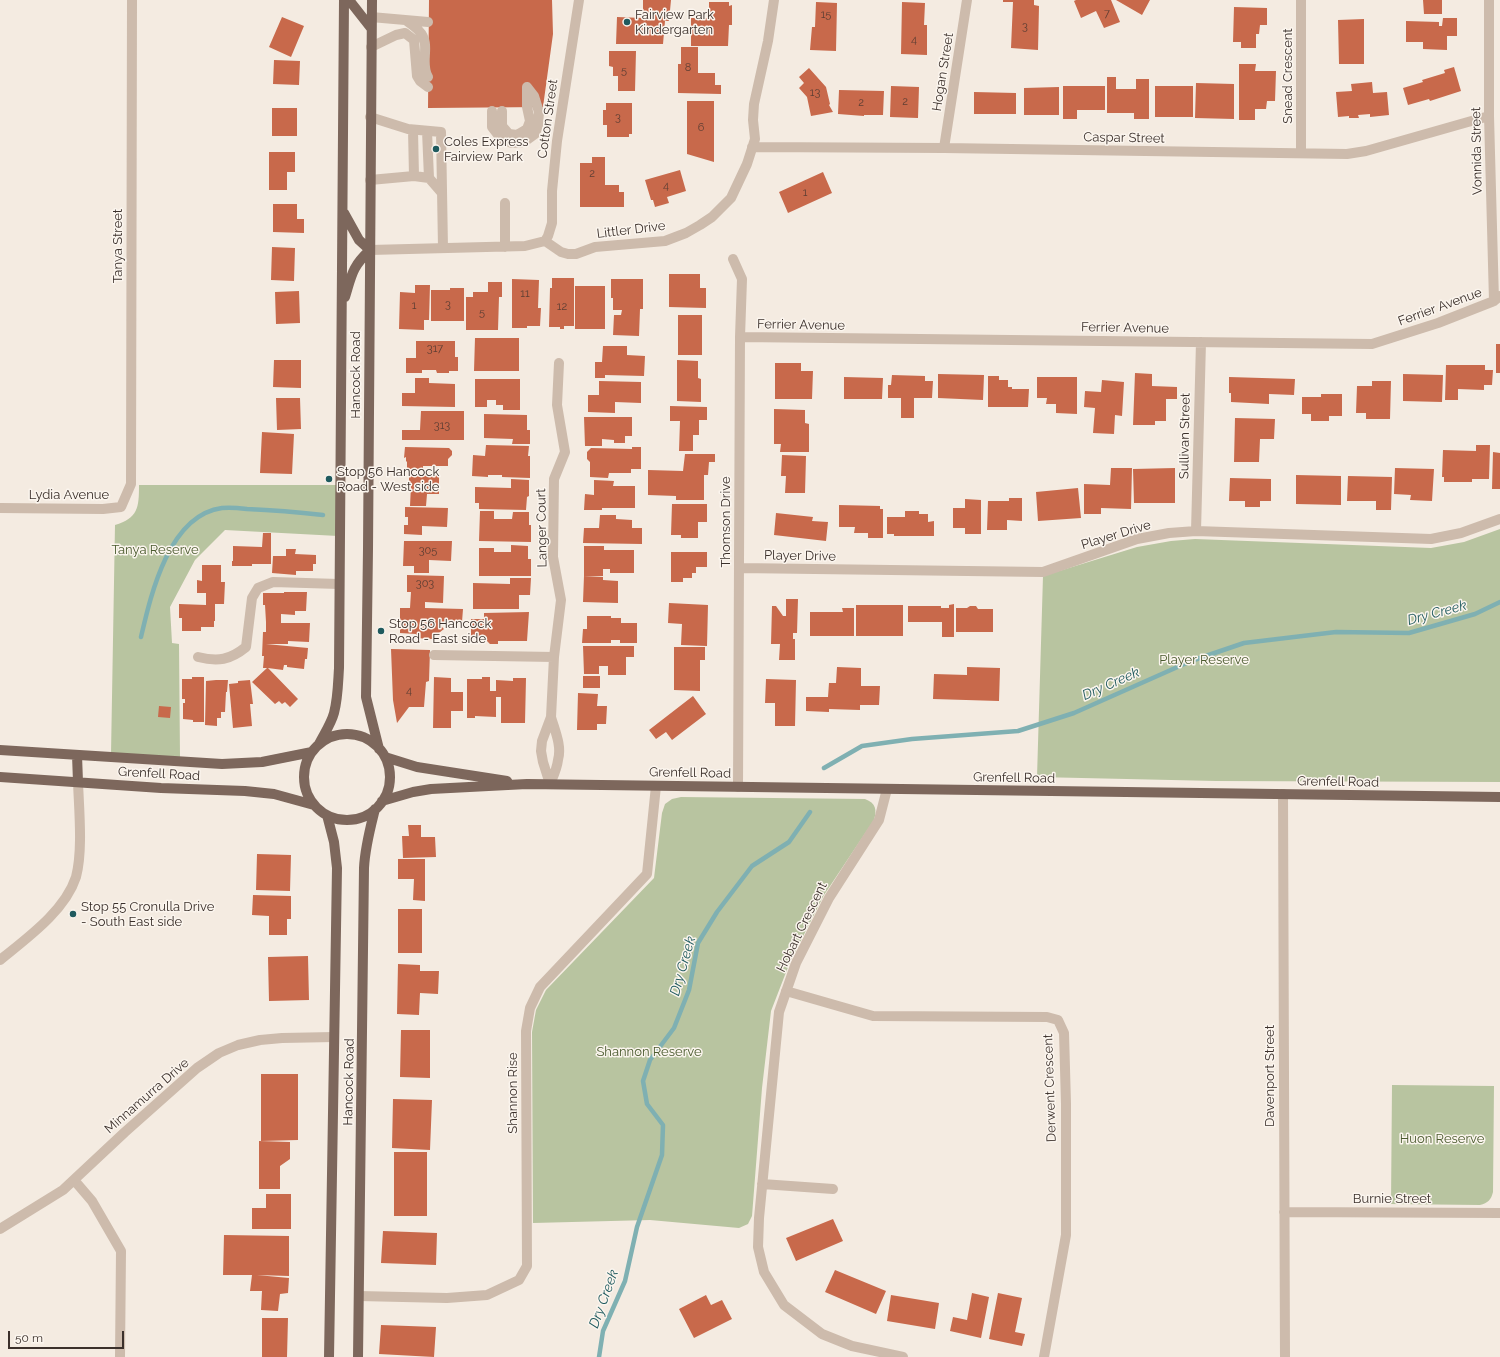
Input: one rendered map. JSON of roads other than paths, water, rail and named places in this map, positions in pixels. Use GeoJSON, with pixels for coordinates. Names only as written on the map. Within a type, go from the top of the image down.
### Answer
{"type":"FeatureCollection","features":[{"type":"Feature","properties":{"kind":"main road","name":"Hancock Road"},"geometry":{"type":"LineString","coordinates":[[315,748],[330,724],[334,713],[337,697],[339,668],[344,0]]}},
{"type":"Feature","properties":{"kind":"main road"},"geometry":{"type":"LineString","coordinates":[[349,0],[371,28]]}},
{"type":"Feature","properties":{"kind":"main road","name":"Hancock Road"},"geometry":{"type":"LineString","coordinates":[[372,0],[366,697],[380,749]]}},
{"type":"Feature","properties":{"kind":"main road"},"geometry":{"type":"LineString","coordinates":[[342,209],[359,240],[370,250],[354,268],[342,307]]}},
{"type":"Feature","properties":{"kind":"main road"},"geometry":{"type":"LineString","coordinates":[[350,734],[366,738],[380,749],[389,768],[390,780],[388,791],[375,809],[364,816],[352,819],[339,819],[327,815],[314,805],[307,793],[304,779],[306,765],[315,748],[333,736],[350,734]]}},
{"type":"Feature","properties":{"kind":"main road","name":"Grenfell Road"},"geometry":{"type":"LineString","coordinates":[[0,750],[222,764],[262,762],[315,748]]}},
{"type":"Feature","properties":{"kind":"main road"},"geometry":{"type":"LineString","coordinates":[[77,755],[78,782]]}},
{"type":"Feature","properties":{"kind":"main road","name":"Grenfell Road"},"geometry":{"type":"LineString","coordinates":[[385,757],[417,767],[527,784]]}},
{"type":"Feature","properties":{"kind":"main road","name":"Grenfell Road"},"geometry":{"type":"LineString","coordinates":[[0,777],[161,788],[245,791],[274,794],[314,805]]}},
{"type":"Feature","properties":{"kind":"main road","name":"Grenfell Road"},"geometry":{"type":"LineString","coordinates":[[382,801],[413,792],[431,789],[527,784],[1500,797]]}},
{"type":"Feature","properties":{"kind":"main road","name":"Hancock Road"},"geometry":{"type":"LineString","coordinates":[[358,1357],[364,868],[367,837],[375,809]]}},
{"type":"Feature","properties":{"kind":"main road","name":"Hancock Road"},"geometry":{"type":"LineString","coordinates":[[327,815],[334,842],[337,868],[329,1357]]}},
{"type":"Feature","properties":{"kind":"street","name":"Tanya Street"},"geometry":{"type":"LineString","coordinates":[[129,491],[131,484],[132,0]]}},
{"type":"Feature","properties":{"kind":"street","name":"Cotton Street"},"geometry":{"type":"LineString","coordinates":[[545,241],[552,223],[552,191],[557,141],[579,0]]}},
{"type":"Feature","properties":{"kind":"street","name":"Littler Drive"},"geometry":{"type":"LineString","coordinates":[[545,241],[561,252],[568,254],[576,254],[595,247],[665,241],[686,234],[712,217],[731,198],[748,164],[755,139],[753,120],[754,104],[768,42],[774,0]]}},
{"type":"Feature","properties":{"kind":"street","name":"Hogan Street"},"geometry":{"type":"LineString","coordinates":[[944,148],[967,0]]}},
{"type":"Feature","properties":{"kind":"street","name":"Snead Crescent"},"geometry":{"type":"LineString","coordinates":[[1301,0],[1301,153]]}},
{"type":"Feature","properties":{"kind":"street","name":"Vonnida Street"},"geometry":{"type":"LineString","coordinates":[[1489,0],[1489,116],[1497,299]]}},
{"type":"Feature","properties":{"kind":"street"},"geometry":{"type":"LineString","coordinates":[[372,17],[428,22]]}},
{"type":"Feature","properties":{"kind":"street"},"geometry":{"type":"LineString","coordinates":[[371,47],[396,35],[405,33],[414,40],[417,76],[420,81],[428,82],[425,66],[426,46],[421,32],[407,21]]}},
{"type":"Feature","properties":{"kind":"street"},"geometry":{"type":"LineString","coordinates":[[527,87],[534,96],[539,112],[538,125],[535,134],[524,142],[512,143],[502,140],[492,127],[497,111],[502,126],[509,134],[517,135],[526,129],[530,121],[527,107],[527,87]]}},
{"type":"Feature","properties":{"kind":"street","name":"Caspar Street"},"geometry":{"type":"LineString","coordinates":[[752,147],[944,148],[1347,154],[1366,151],[1489,116]]}},
{"type":"Feature","properties":{"kind":"street"},"geometry":{"type":"LineString","coordinates":[[370,117],[413,130],[442,132],[443,248]]}},
{"type":"Feature","properties":{"kind":"street"},"geometry":{"type":"LineString","coordinates":[[413,130],[414,176]]}},
{"type":"Feature","properties":{"kind":"street"},"geometry":{"type":"LineString","coordinates":[[427,131],[429,178],[442,193]]}},
{"type":"Feature","properties":{"kind":"street"},"geometry":{"type":"LineString","coordinates":[[370,180],[414,176],[429,178]]}},
{"type":"Feature","properties":{"kind":"street"},"geometry":{"type":"LineString","coordinates":[[505,203],[505,247]]}},
{"type":"Feature","properties":{"kind":"street"},"geometry":{"type":"LineString","coordinates":[[370,250],[525,246],[545,241]]}},
{"type":"Feature","properties":{"kind":"street","name":"Thomson Drive"},"geometry":{"type":"LineString","coordinates":[[733,259],[742,279],[740,338],[738,787]]}},
{"type":"Feature","properties":{"kind":"street","name":"Ferrier Avenue"},"geometry":{"type":"LineString","coordinates":[[740,338],[1372,344],[1438,323],[1497,299]]}},
{"type":"Feature","properties":{"kind":"street","name":"Sullivan Street"},"geometry":{"type":"LineString","coordinates":[[1196,531],[1201,342]]}},
{"type":"Feature","properties":{"kind":"street","name":"Langer Court"},"geometry":{"type":"LineString","coordinates":[[550,784],[541,751],[542,741],[551,717],[554,657],[561,600],[553,557],[554,479],[564,452],[557,405],[559,364]]}},
{"type":"Feature","properties":{"kind":"street","name":"Lydia Avenue"},"geometry":{"type":"LineString","coordinates":[[0,508],[103,509],[121,507],[129,491]]}},
{"type":"Feature","properties":{"kind":"street","name":"Player Drive"},"geometry":{"type":"LineString","coordinates":[[739,568],[1043,572],[1137,539],[1169,534],[1196,531],[1431,539],[1461,533],[1500,519]]}},
{"type":"Feature","properties":{"kind":"street"},"geometry":{"type":"LineString","coordinates":[[198,657],[212,660],[222,660],[238,654],[246,647],[252,598],[258,588],[273,582],[339,584]]}},
{"type":"Feature","properties":{"kind":"street"},"geometry":{"type":"LineString","coordinates":[[434,655],[554,657]]}},
{"type":"Feature","properties":{"kind":"street","name":"Langer Court"},"geometry":{"type":"LineString","coordinates":[[550,784],[560,752],[551,717]]}},
{"type":"Feature","properties":{"kind":"street"},"geometry":{"type":"LineString","coordinates":[[0,960],[31,935],[55,911],[68,894],[76,877],[79,859],[78,782]]}},
{"type":"Feature","properties":{"kind":"street","name":"Shannon Rise"},"geometry":{"type":"LineString","coordinates":[[359,1296],[446,1298],[487,1294],[518,1280],[527,1266],[526,1031],[530,1008],[540,987],[647,874],[656,786]]}},
{"type":"Feature","properties":{"kind":"street","name":"Hobart Crescent"},"geometry":{"type":"LineString","coordinates":[[887,789],[879,820],[829,898],[796,963],[779,1012],[762,1184],[758,1247],[764,1272],[784,1305],[822,1334],[852,1346],[903,1357]]}},
{"type":"Feature","properties":{"kind":"street","name":"Davenport Street"},"geometry":{"type":"LineString","coordinates":[[1283,794],[1285,1357]]}},
{"type":"Feature","properties":{"kind":"street","name":"Derwent Crescent"},"geometry":{"type":"LineString","coordinates":[[786,991],[873,1016],[1048,1018],[1058,1020],[1064,1033],[1066,1104],[1066,1235],[1044,1357]]}},
{"type":"Feature","properties":{"kind":"street","name":"Minnamurra Drive"},"geometry":{"type":"LineString","coordinates":[[0,1229],[57,1194],[198,1068],[219,1053],[238,1045],[260,1040],[334,1037]]}},
{"type":"Feature","properties":{"kind":"street"},"geometry":{"type":"LineString","coordinates":[[74,1180],[92,1201],[121,1251],[120,1357]]}},
{"type":"Feature","properties":{"kind":"street"},"geometry":{"type":"LineString","coordinates":[[762,1184],[833,1189]]}},
{"type":"Feature","properties":{"kind":"street","name":"Burnie Street"},"geometry":{"type":"LineString","coordinates":[[1284,1212],[1500,1213]]}},
{"type":"Feature","properties":{"kind":"waterway"},"geometry":{"type":"LineString","coordinates":[[141,637],[150,600],[165,559],[188,525],[204,514],[222,508],[231,508],[323,515]]}},
{"type":"Feature","properties":{"kind":"waterway","name":"Dry Creek"},"geometry":{"type":"LineString","coordinates":[[824,768],[862,746],[912,739],[1018,731],[1074,713],[1191,661],[1244,643],[1336,632],[1409,633],[1475,614],[1500,602]]}},
{"type":"Feature","properties":{"kind":"waterway","name":"Dry Creek"},"geometry":{"type":"LineString","coordinates":[[599,1357],[603,1331],[625,1281],[637,1227],[662,1155],[663,1125],[647,1104],[643,1081],[650,1060],[674,1028],[689,990],[698,943],[717,912],[752,866],[789,842],[810,812]]}},
{"type":"Feature","properties":{"kind":"place","name":"Fairview Park Kindergarten"},"geometry":{"type":"Point","coordinates":[627,22]}},
{"type":"Feature","properties":{"kind":"place","name":"Coles Express Fairview Park"},"geometry":{"type":"Point","coordinates":[436,149]}},
{"type":"Feature","properties":{"kind":"place","name":"Stop 56 Hancock Road - West side"},"geometry":{"type":"Point","coordinates":[329,479]}},
{"type":"Feature","properties":{"kind":"place","name":"Stop 56 Hancock Road - East side"},"geometry":{"type":"Point","coordinates":[381,631]}},
{"type":"Feature","properties":{"kind":"place","name":"Stop 55 Cronulla Drive - South East side"},"geometry":{"type":"Point","coordinates":[73,914]}},
{"type":"Feature","properties":{"kind":"park label","name":"Tanya Reserve"},"geometry":{"type":"Point","coordinates":[155,550]}},
{"type":"Feature","properties":{"kind":"park label","name":"Player Reserve"},"geometry":{"type":"Point","coordinates":[1204,660]}},
{"type":"Feature","properties":{"kind":"park label","name":"Shannon Reserve"},"geometry":{"type":"Point","coordinates":[649,1052]}},
{"type":"Feature","properties":{"kind":"park label","name":"Huon Reserve"},"geometry":{"type":"Point","coordinates":[1442,1139]}}]}
